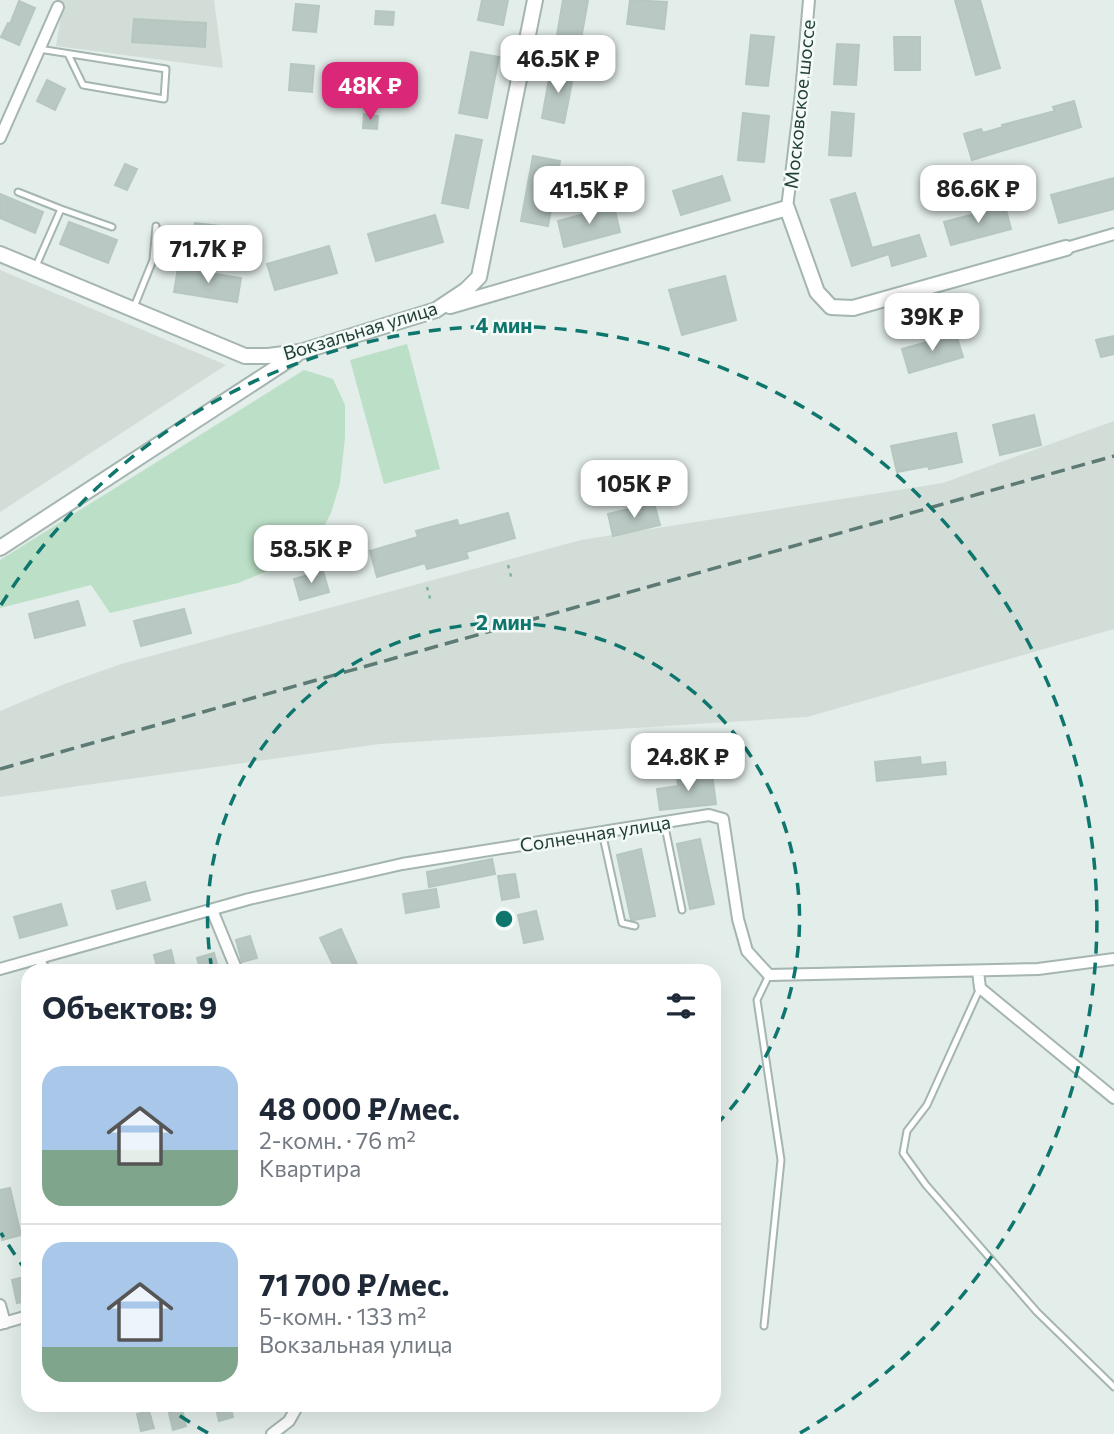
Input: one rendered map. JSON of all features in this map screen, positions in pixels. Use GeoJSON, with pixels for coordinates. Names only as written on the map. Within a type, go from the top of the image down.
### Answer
{"type":"FeatureCollection","features":[{"type":"Feature","properties":{"kind":"street"},"geometry":{"type":"LineString","coordinates":[[511,288],[499,286],[489,277],[487,236],[535,0]]}},
{"type":"Feature","properties":{"kind":"street","name":"Московское шоссе"},"geometry":{"type":"LineString","coordinates":[[787,208],[802,93],[810,0]]}},
{"type":"Feature","properties":{"kind":"street"},"geometry":{"type":"LineString","coordinates":[[0,138],[58,3]]}},
{"type":"Feature","properties":{"kind":"street"},"geometry":{"type":"LineString","coordinates":[[436,310],[787,208],[817,292],[825,303],[840,309],[873,304],[1114,234]]}},
{"type":"Feature","properties":{"kind":"street","name":"Вокзальная улица"},"geometry":{"type":"LineString","coordinates":[[0,254],[245,356],[268,356],[300,352],[436,310],[466,290],[479,277],[487,236]]}},
{"type":"Feature","properties":{"kind":"street"},"geometry":{"type":"LineString","coordinates":[[0,548],[300,352]]}},
{"type":"Feature","properties":{"kind":"street","name":"Солнечная улица"},"geometry":{"type":"LineString","coordinates":[[0,968],[212,910],[402,864],[709,815],[723,819],[738,919],[747,950],[769,975]]}},
{"type":"Feature","properties":{"kind":"street"},"geometry":{"type":"LineString","coordinates":[[212,910],[234,964]]}},
{"type":"Feature","properties":{"kind":"street"},"geometry":{"type":"LineString","coordinates":[[39,958],[41,964]]}},
{"type":"Feature","properties":{"kind":"street"},"geometry":{"type":"LineString","coordinates":[[769,975],[1038,970],[1114,959]]}},
{"type":"Feature","properties":{"kind":"street"},"geometry":{"type":"LineString","coordinates":[[978,971],[980,988],[1114,1098]]}},
{"type":"Feature","properties":{"kind":"street"},"geometry":{"type":"LineString","coordinates":[[0,1305],[2,1323],[21,1318]]}},
{"type":"Feature","properties":{"kind":"street"},"geometry":{"type":"LineString","coordinates":[[272,1434],[289,1421],[294,1412]]}},
{"type":"Feature","properties":{"kind":"lane"},"geometry":{"type":"LineString","coordinates":[[39,49],[166,69],[163,99],[83,85],[68,54]]}},
{"type":"Feature","properties":{"kind":"lane"},"geometry":{"type":"LineString","coordinates":[[18,192],[112,227]]}},
{"type":"Feature","properties":{"kind":"lane"},"geometry":{"type":"LineString","coordinates":[[35,269],[61,209]]}},
{"type":"Feature","properties":{"kind":"lane"},"geometry":{"type":"LineString","coordinates":[[133,309],[153,260],[156,226]]}},
{"type":"Feature","properties":{"kind":"lane"},"geometry":{"type":"LineString","coordinates":[[664,822],[682,910]]}},
{"type":"Feature","properties":{"kind":"lane"},"geometry":{"type":"LineString","coordinates":[[602,832],[622,923],[635,926]]}},
{"type":"Feature","properties":{"kind":"lane"},"geometry":{"type":"LineString","coordinates":[[764,1326],[781,1160],[757,1000],[769,975]]}},
{"type":"Feature","properties":{"kind":"lane"},"geometry":{"type":"LineString","coordinates":[[980,988],[927,1105],[906,1132],[902,1153],[926,1185],[1037,1312],[1114,1387]]}},
{"type":"Feature","properties":{"kind":"path"},"geometry":{"type":"LineString","coordinates":[[508,565],[512,580]]}},
{"type":"Feature","properties":{"kind":"path"},"geometry":{"type":"LineString","coordinates":[[427,587],[430,602]]}},
{"type":"Feature","properties":{"kind":"shaded area"},"geometry":{"type":"Polygon","coordinates":[[[54,0],[214,0],[223,68],[56,46],[63,3],[54,0]]]}},
{"type":"Feature","properties":{"kind":"shaded area"},"geometry":{"type":"Polygon","coordinates":[[[0,270],[226,365],[0,512],[0,270]]]}},
{"type":"Feature","properties":{"kind":"shaded area"},"geometry":{"type":"Polygon","coordinates":[[[1114,421],[1114,629],[807,717],[380,744],[0,797],[0,711],[121,664],[581,540],[943,483],[1114,421]]]}},
{"type":"Feature","properties":{"kind":"green space"},"geometry":{"type":"Polygon","coordinates":[[[407,344],[440,469],[384,484],[350,360],[407,344]]]}},
{"type":"Feature","properties":{"kind":"green space"},"geometry":{"type":"Polygon","coordinates":[[[304,370],[333,379],[345,405],[345,438],[340,483],[331,513],[310,554],[238,583],[110,613],[91,585],[0,608],[0,560],[304,370]]]}},
{"type":"Feature","properties":{"kind":"building"},"geometry":{"type":"Polygon","coordinates":[[[482,0],[508,0],[503,25],[478,20],[482,0]]]}},
{"type":"Feature","properties":{"kind":"building"},"geometry":{"type":"Polygon","coordinates":[[[563,0],[588,0],[580,45],[556,41],[563,0]]]}},
{"type":"Feature","properties":{"kind":"building"},"geometry":{"type":"Polygon","coordinates":[[[630,0],[667,2],[664,29],[627,24],[630,0]]]}},
{"type":"Feature","properties":{"kind":"building"},"geometry":{"type":"Polygon","coordinates":[[[955,0],[980,0],[1000,68],[976,75],[955,0]]]}},
{"type":"Feature","properties":{"kind":"building"},"geometry":{"type":"Polygon","coordinates":[[[19,1],[35,8],[19,45],[1,37],[8,23],[10,24],[19,1]]]}},
{"type":"Feature","properties":{"kind":"building"},"geometry":{"type":"Polygon","coordinates":[[[296,4],[319,6],[316,32],[293,30],[296,4]]]}},
{"type":"Feature","properties":{"kind":"building"},"geometry":{"type":"Polygon","coordinates":[[[376,11],[394,12],[393,25],[375,24],[376,11]]]}},
{"type":"Feature","properties":{"kind":"building"},"geometry":{"type":"Polygon","coordinates":[[[134,19],[206,23],[205,47],[132,42],[134,19]]]}},
{"type":"Feature","properties":{"kind":"building"},"geometry":{"type":"Polygon","coordinates":[[[751,35],[774,37],[768,86],[746,84],[751,35]]]}},
{"type":"Feature","properties":{"kind":"building"},"geometry":{"type":"Polygon","coordinates":[[[894,37],[920,37],[920,70],[895,70],[894,37]]]}},
{"type":"Feature","properties":{"kind":"building"},"geometry":{"type":"Polygon","coordinates":[[[837,44],[859,45],[856,85],[834,84],[837,44]]]}},
{"type":"Feature","properties":{"kind":"building"},"geometry":{"type":"Polygon","coordinates":[[[471,52],[499,57],[487,118],[459,113],[471,52]]]}},
{"type":"Feature","properties":{"kind":"building"},"geometry":{"type":"Polygon","coordinates":[[[291,64],[314,66],[312,92],[289,90],[291,64]]]}},
{"type":"Feature","properties":{"kind":"building"},"geometry":{"type":"Polygon","coordinates":[[[551,68],[574,72],[564,123],[542,118],[551,68]]]}},
{"type":"Feature","properties":{"kind":"building"},"geometry":{"type":"Polygon","coordinates":[[[375,73],[392,74],[391,89],[374,87],[375,73]]]}},
{"type":"Feature","properties":{"kind":"building"},"geometry":{"type":"Polygon","coordinates":[[[47,80],[65,89],[55,110],[37,101],[47,80]]]}},
{"type":"Feature","properties":{"kind":"building"},"geometry":{"type":"Polygon","coordinates":[[[1074,101],[1081,127],[972,160],[964,134],[981,129],[983,133],[1003,127],[1002,125],[1055,111],[1053,107],[1074,101]]]}},
{"type":"Feature","properties":{"kind":"building"},"geometry":{"type":"Polygon","coordinates":[[[832,112],[854,114],[851,156],[829,155],[832,112]]]}},
{"type":"Feature","properties":{"kind":"building"},"geometry":{"type":"Polygon","coordinates":[[[743,113],[769,116],[764,162],[738,160],[743,113]]]}},
{"type":"Feature","properties":{"kind":"building"},"geometry":{"type":"Polygon","coordinates":[[[364,114],[378,116],[377,129],[363,128],[364,114]]]}},
{"type":"Feature","properties":{"kind":"building"},"geometry":{"type":"Polygon","coordinates":[[[456,135],[482,140],[468,208],[442,203],[456,135]]]}},
{"type":"Feature","properties":{"kind":"building"},"geometry":{"type":"Polygon","coordinates":[[[533,156],[560,161],[548,226],[521,221],[533,156]]]}},
{"type":"Feature","properties":{"kind":"building"},"geometry":{"type":"Polygon","coordinates":[[[125,164],[137,169],[127,190],[115,185],[125,164]]]}},
{"type":"Feature","properties":{"kind":"building"},"geometry":{"type":"Polygon","coordinates":[[[722,176],[730,200],[681,215],[673,191],[722,176]]]}},
{"type":"Feature","properties":{"kind":"building"},"geometry":{"type":"Polygon","coordinates":[[[1114,178],[1114,209],[1059,223],[1051,195],[1114,178]]]}},
{"type":"Feature","properties":{"kind":"building"},"geometry":{"type":"Polygon","coordinates":[[[855,193],[872,248],[919,235],[926,256],[892,266],[889,254],[852,266],[831,200],[855,193]]]}},
{"type":"Feature","properties":{"kind":"building"},"geometry":{"type":"Polygon","coordinates":[[[0,194],[43,212],[35,233],[0,218],[0,194]]]}},
{"type":"Feature","properties":{"kind":"building"},"geometry":{"type":"Polygon","coordinates":[[[614,206],[620,232],[564,247],[558,221],[614,206]]]}},
{"type":"Feature","properties":{"kind":"building"},"geometry":{"type":"Polygon","coordinates":[[[1005,206],[1011,229],[951,245],[944,222],[1005,206]]]}},
{"type":"Feature","properties":{"kind":"building"},"geometry":{"type":"Polygon","coordinates":[[[435,215],[443,242],[376,261],[368,234],[435,215]]]}},
{"type":"Feature","properties":{"kind":"building"},"geometry":{"type":"Polygon","coordinates":[[[69,222],[117,240],[108,263],[60,244],[69,222]]]}},
{"type":"Feature","properties":{"kind":"building"},"geometry":{"type":"Polygon","coordinates":[[[195,223],[245,229],[243,247],[192,240],[195,223]]]}},
{"type":"Feature","properties":{"kind":"building"},"geometry":{"type":"Polygon","coordinates":[[[329,246],[337,273],[275,290],[267,264],[329,246]]]}},
{"type":"Feature","properties":{"kind":"building"},"geometry":{"type":"Polygon","coordinates":[[[178,268],[241,278],[237,302],[174,292],[178,268]]]}},
{"type":"Feature","properties":{"kind":"building"},"geometry":{"type":"Polygon","coordinates":[[[725,276],[736,320],[682,335],[669,290],[725,276]]]}},
{"type":"Feature","properties":{"kind":"building"},"geometry":{"type":"Polygon","coordinates":[[[956,334],[963,357],[909,373],[902,349],[956,334]]]}},
{"type":"Feature","properties":{"kind":"building"},"geometry":{"type":"Polygon","coordinates":[[[1114,336],[1114,354],[1101,357],[1096,340],[1114,336]]]}},
{"type":"Feature","properties":{"kind":"building"},"geometry":{"type":"Polygon","coordinates":[[[1034,415],[1041,445],[1000,455],[993,425],[1034,415]]]}},
{"type":"Feature","properties":{"kind":"building"},"geometry":{"type":"Polygon","coordinates":[[[956,433],[962,462],[897,472],[891,446],[956,433]]]}},
{"type":"Feature","properties":{"kind":"building"},"geometry":{"type":"Polygon","coordinates":[[[654,503],[660,525],[613,536],[608,514],[654,503]]]}},
{"type":"Feature","properties":{"kind":"building"},"geometry":{"type":"Polygon","coordinates":[[[508,513],[515,538],[466,552],[468,558],[427,569],[425,563],[377,577],[370,551],[418,537],[416,531],[457,520],[459,526],[508,513]]]}},
{"type":"Feature","properties":{"kind":"building"},"geometry":{"type":"Polygon","coordinates":[[[323,571],[329,592],[300,600],[294,579],[323,571]]]}},
{"type":"Feature","properties":{"kind":"building"},"geometry":{"type":"Polygon","coordinates":[[[78,601],[85,625],[35,638],[29,614],[78,601]]]}},
{"type":"Feature","properties":{"kind":"building"},"geometry":{"type":"Polygon","coordinates":[[[184,609],[191,633],[141,646],[134,621],[184,609]]]}},
{"type":"Feature","properties":{"kind":"building"},"geometry":{"type":"Polygon","coordinates":[[[920,757],[921,765],[945,762],[946,774],[877,781],[875,762],[920,757]]]}},
{"type":"Feature","properties":{"kind":"building"},"geometry":{"type":"Polygon","coordinates":[[[712,774],[716,804],[660,810],[657,789],[678,786],[677,778],[712,774]]]}},
{"type":"Feature","properties":{"kind":"building"},"geometry":{"type":"Polygon","coordinates":[[[700,839],[714,904],[690,909],[677,844],[700,839]]]}},
{"type":"Feature","properties":{"kind":"building"},"geometry":{"type":"Polygon","coordinates":[[[641,849],[655,916],[631,920],[617,855],[641,849]]]}},
{"type":"Feature","properties":{"kind":"building"},"geometry":{"type":"Polygon","coordinates":[[[492,859],[495,874],[429,887],[427,872],[492,859]]]}},
{"type":"Feature","properties":{"kind":"building"},"geometry":{"type":"Polygon","coordinates":[[[515,874],[519,897],[502,900],[498,876],[515,874]]]}},
{"type":"Feature","properties":{"kind":"building"},"geometry":{"type":"Polygon","coordinates":[[[145,882],[150,900],[117,909],[112,891],[145,882]]]}},
{"type":"Feature","properties":{"kind":"building"},"geometry":{"type":"Polygon","coordinates":[[[436,889],[439,907],[406,913],[403,894],[436,889]]]}},
{"type":"Feature","properties":{"kind":"building"},"geometry":{"type":"Polygon","coordinates":[[[61,904],[67,925],[20,938],[14,917],[61,904]]]}},
{"type":"Feature","properties":{"kind":"building"},"geometry":{"type":"Polygon","coordinates":[[[536,911],[543,939],[524,943],[518,915],[536,911]]]}},
{"type":"Feature","properties":{"kind":"building"},"geometry":{"type":"Polygon","coordinates":[[[341,929],[357,964],[333,964],[320,938],[341,929]]]}},
{"type":"Feature","properties":{"kind":"building"},"geometry":{"type":"Polygon","coordinates":[[[250,936],[257,958],[242,962],[236,940],[250,936]]]}},
{"type":"Feature","properties":{"kind":"building"},"geometry":{"type":"Polygon","coordinates":[[[171,950],[174,964],[156,964],[154,955],[171,950]]]}},
{"type":"Feature","properties":{"kind":"building"},"geometry":{"type":"Polygon","coordinates":[[[214,953],[217,964],[199,964],[197,958],[214,953]]]}},
{"type":"Feature","properties":{"kind":"building"},"geometry":{"type":"Polygon","coordinates":[[[10,1188],[21,1235],[2,1240],[0,1190],[10,1188]]]}},
{"type":"Feature","properties":{"kind":"building"},"geometry":{"type":"Polygon","coordinates":[[[21,1278],[21,1302],[17,1303],[12,1280],[21,1278]]]}},
{"type":"Feature","properties":{"kind":"building"},"geometry":{"type":"Polygon","coordinates":[[[149,1412],[154,1428],[141,1431],[137,1414],[149,1412]]]}},
{"type":"Feature","properties":{"kind":"building"},"geometry":{"type":"Polygon","coordinates":[[[169,1412],[183,1412],[186,1426],[173,1430],[169,1412]]]}},
{"type":"Feature","properties":{"kind":"building"},"geometry":{"type":"Polygon","coordinates":[[[217,1412],[232,1412],[233,1417],[219,1421],[217,1412]]]}},
{"type":"Feature","properties":{"kind":"railway"},"geometry":{"type":"LineString","coordinates":[[0,769],[1114,456]]}}]}
